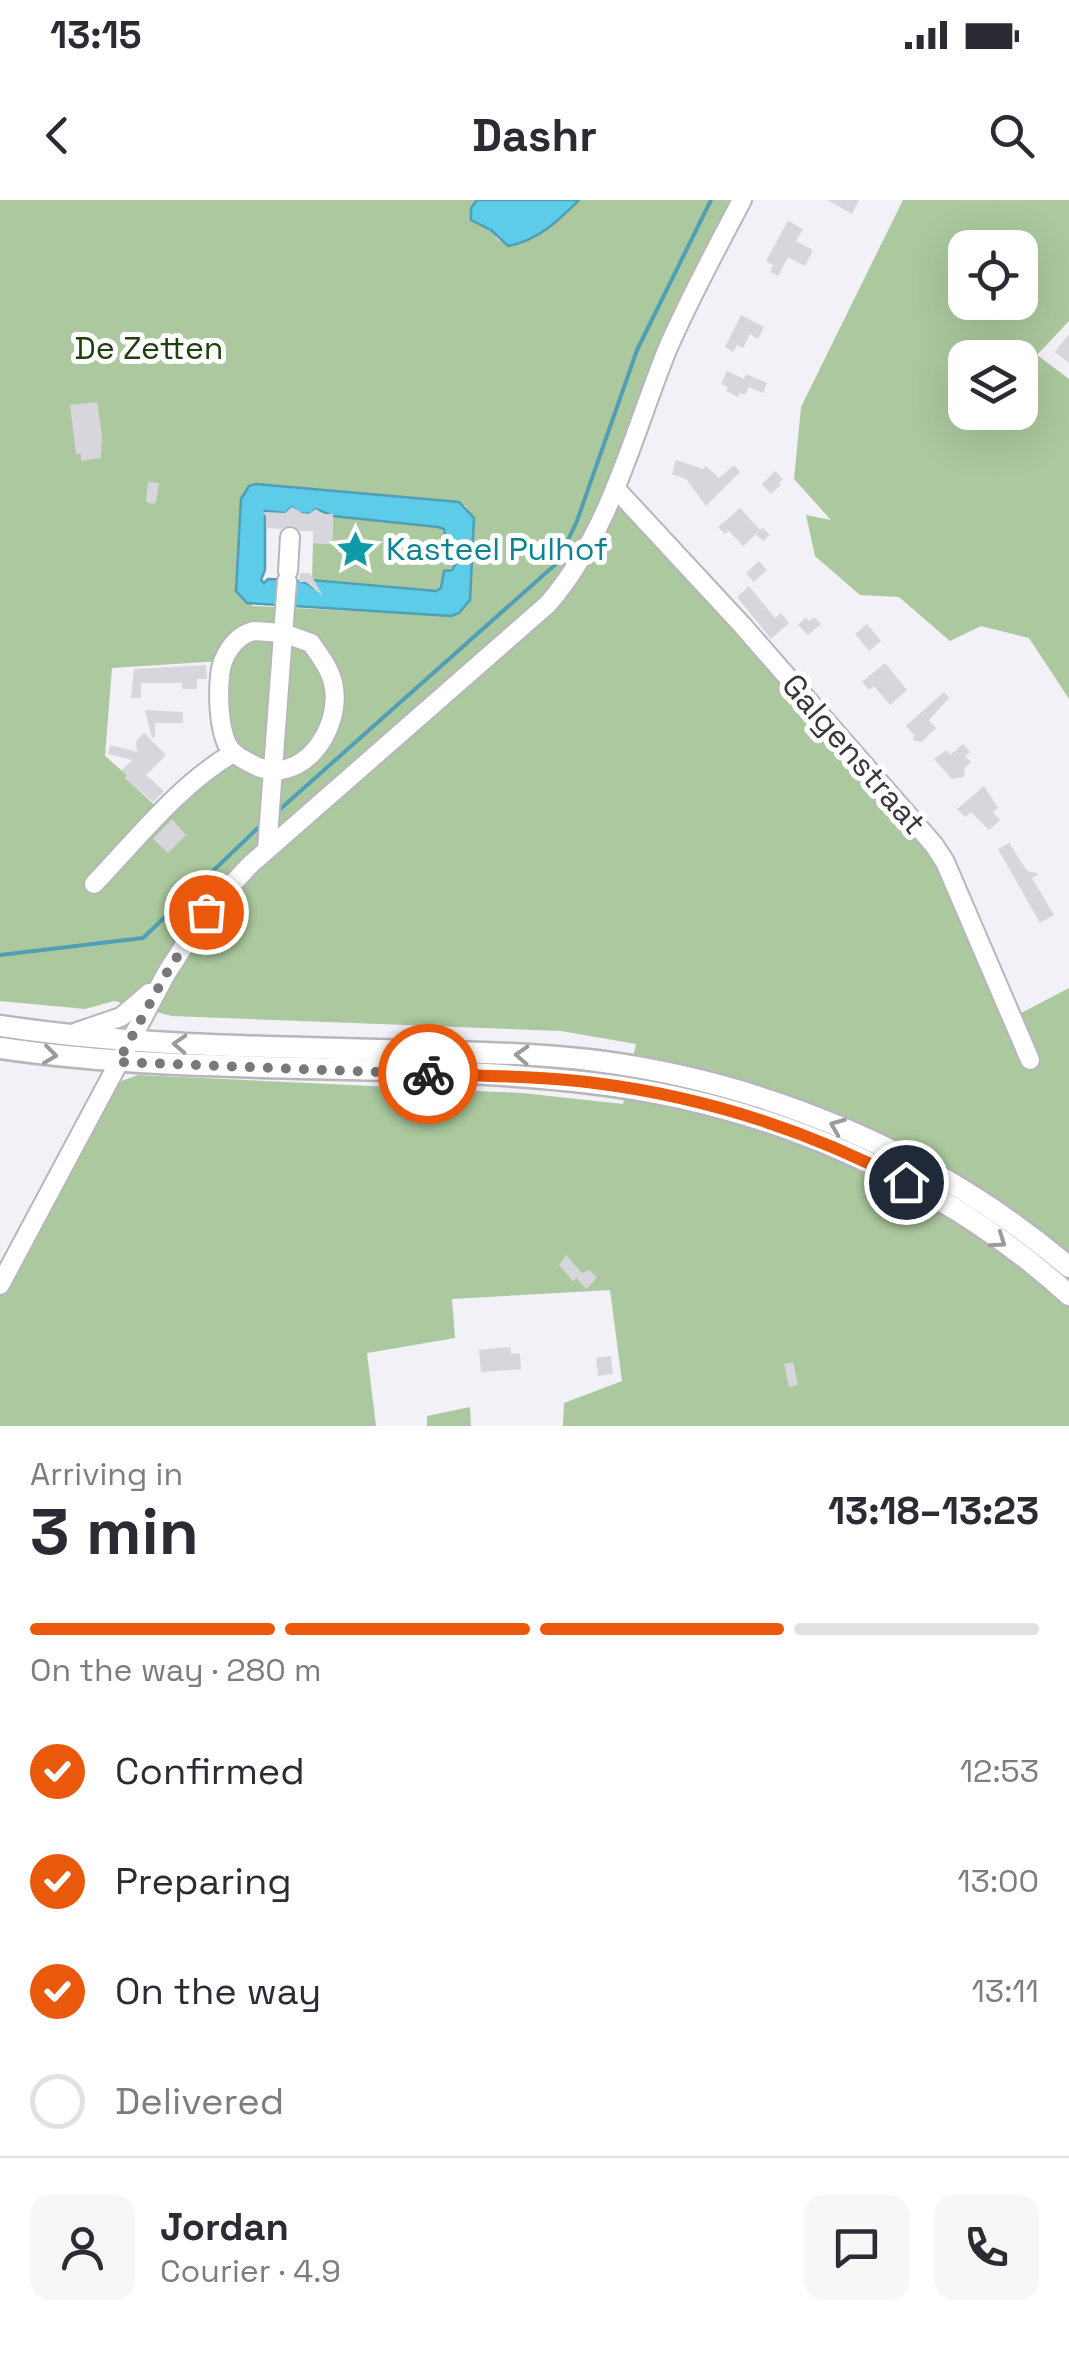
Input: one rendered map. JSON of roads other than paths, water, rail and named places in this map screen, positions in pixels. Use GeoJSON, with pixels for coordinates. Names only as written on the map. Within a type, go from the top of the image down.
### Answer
{"type":"FeatureCollection","features":[{"type":"Feature","properties":{"kind":"main road"},"geometry":{"type":"LineString","coordinates":[[0,1026],[130,1042],[565,1057],[646,1068],[708,1082],[807,1114],[896,1154],[1004,1218],[1069,1267]]}},
{"type":"Feature","properties":{"kind":"main road"},"geometry":{"type":"LineString","coordinates":[[0,1048],[118,1062],[561,1080],[641,1090],[800,1134],[886,1171],[995,1237],[1069,1295]]}},
{"type":"Feature","properties":{"kind":"street"},"geometry":{"type":"LineString","coordinates":[[0,1285],[166,974],[206,912],[267,850],[548,604],[582,562],[616,488],[668,348],[742,200]]}},
{"type":"Feature","properties":{"kind":"street","name":"Galgenstraat"},"geometry":{"type":"LineString","coordinates":[[616,488],[934,845],[945,862],[1030,1060]]}},
{"type":"Feature","properties":{"kind":"street"},"geometry":{"type":"LineString","coordinates":[[267,850],[290,537]]}},
{"type":"Feature","properties":{"kind":"street"},"geometry":{"type":"LineString","coordinates":[[283,633],[311,642],[332,678],[336,701],[333,717],[314,753],[304,763],[272,772],[233,753],[226,742],[221,709],[222,660],[242,634],[283,633]]}},
{"type":"Feature","properties":{"kind":"street"},"geometry":{"type":"LineString","coordinates":[[94,884],[187,788],[233,753]]}},
{"type":"Feature","properties":{"kind":"street"},"geometry":{"type":"LineString","coordinates":[[60,1035],[122,1018],[166,974]]}},
{"type":"Feature","properties":{"kind":"water"},"geometry":{"type":"Polygon","coordinates":[[[477,200],[579,200],[538,235],[508,246],[491,230],[471,220],[471,208],[477,200]]]}},
{"type":"Feature","properties":{"kind":"water"},"geometry":{"type":"Polygon","coordinates":[[[249,486],[459,502],[474,518],[470,600],[451,616],[247,603],[236,591],[241,499],[249,486]],[[292,507],[285,513],[265,511],[265,570],[261,580],[264,583],[268,579],[292,580],[312,587],[312,580],[436,591],[441,588],[444,571],[452,570],[459,558],[453,546],[446,543],[444,529],[438,527],[333,516],[316,509],[311,514],[298,513],[292,507]]]}},
{"type":"Feature","properties":{"kind":"waterway"},"geometry":{"type":"LineString","coordinates":[[278,811],[557,563],[577,521],[637,350],[711,200]]}},
{"type":"Feature","properties":{"kind":"waterway"},"geometry":{"type":"LineString","coordinates":[[0,955],[143,938],[262,824]]}},
{"type":"Feature","properties":{"kind":"place","name":"Kasteel Pulhof"},"geometry":{"type":"Point","coordinates":[356,549]}},
{"type":"Feature","properties":{"kind":"park label","name":"De Zetten"},"geometry":{"type":"Point","coordinates":[149,348]}}]}
